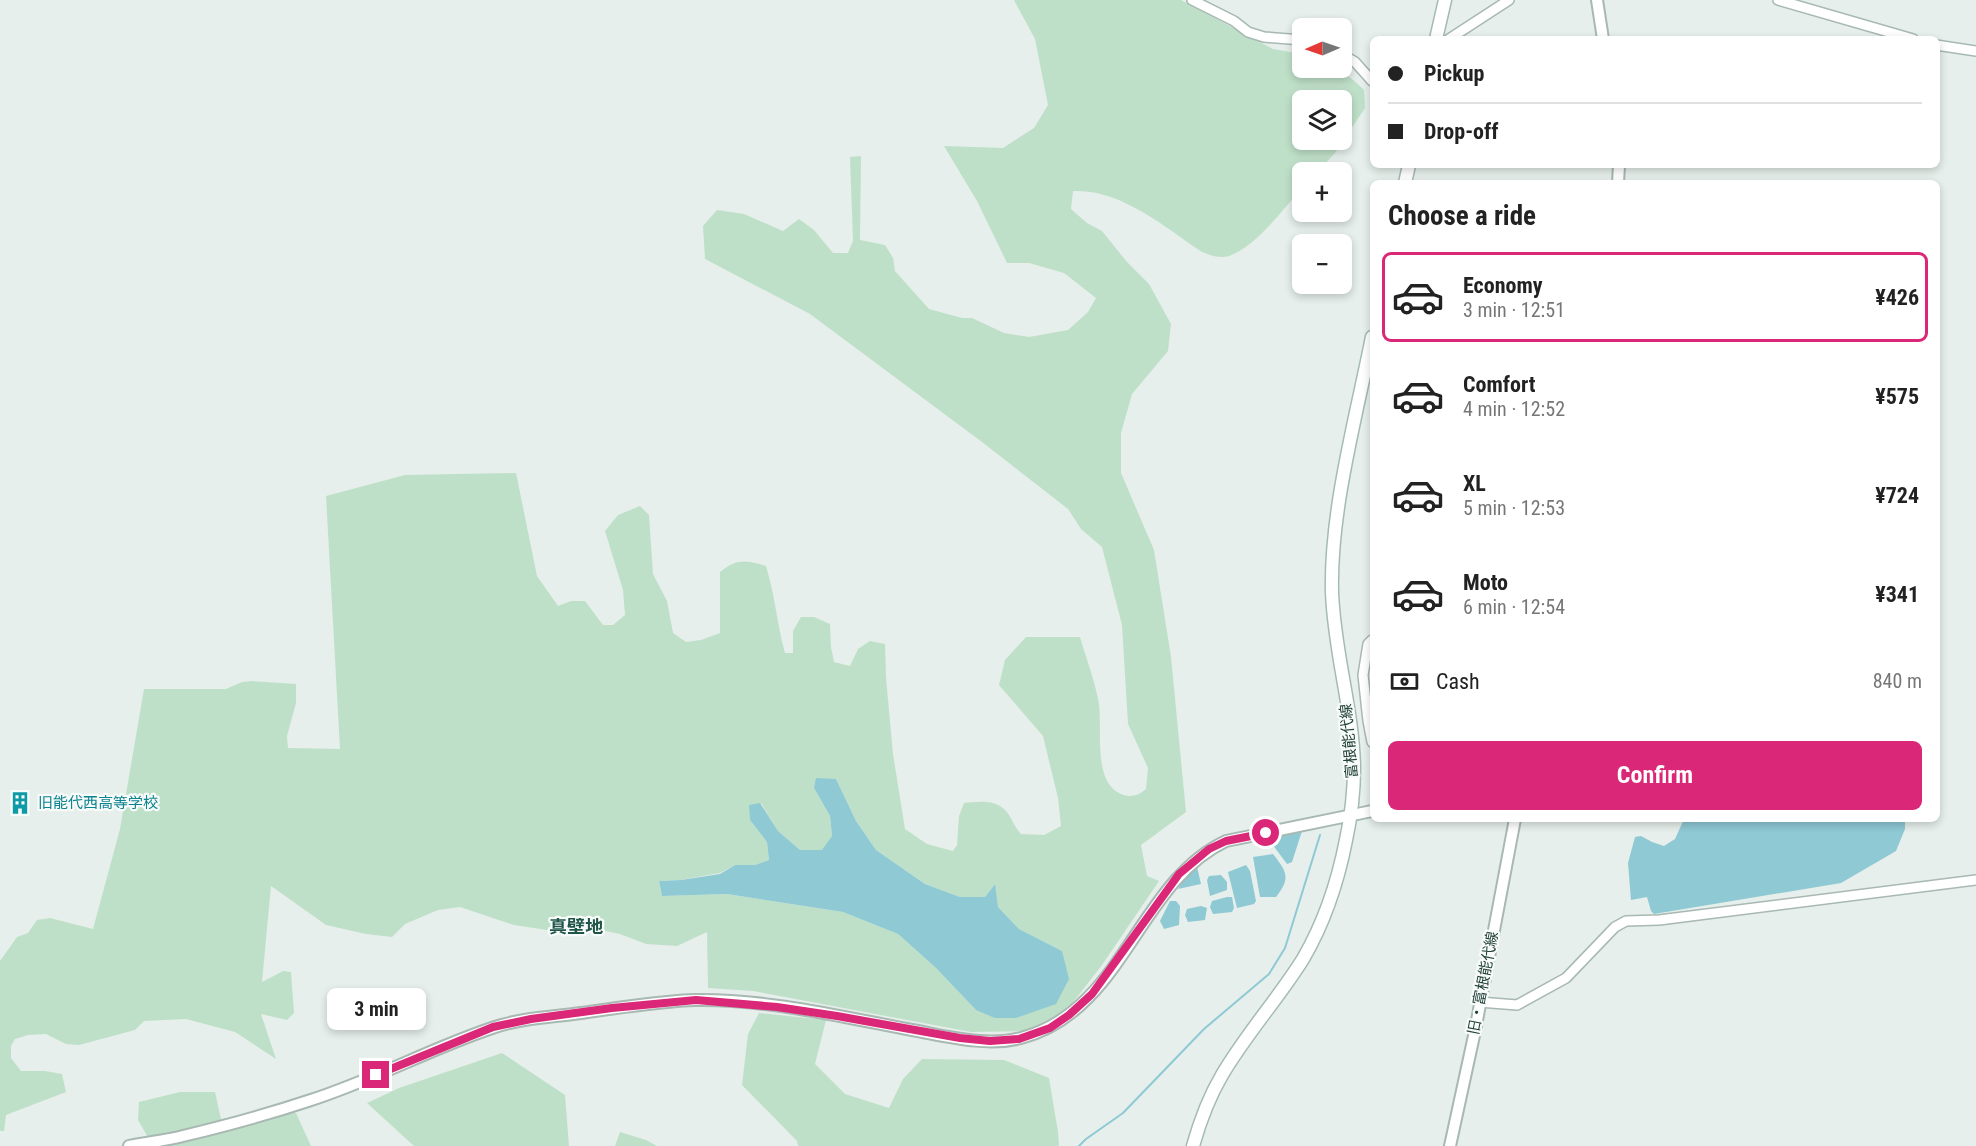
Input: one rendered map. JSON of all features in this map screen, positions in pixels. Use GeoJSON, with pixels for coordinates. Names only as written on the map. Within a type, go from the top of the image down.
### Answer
{"type":"FeatureCollection","features":[{"type":"Feature","properties":{"kind":"main road"},"geometry":{"type":"LineString","coordinates":[[1437,36],[1444,0]]}},
{"type":"Feature","properties":{"kind":"main road","name":"富根能代線"},"geometry":{"type":"LineString","coordinates":[[1193,1146],[1207,1104],[1223,1074],[1304,957],[1321,922],[1336,881],[1350,814],[1354,767],[1332,593],[1334,535],[1370,347]]}},
{"type":"Feature","properties":{"kind":"street"},"geometry":{"type":"LineString","coordinates":[[1192,0],[1256,34],[1264,37],[1292,39]]}},
{"type":"Feature","properties":{"kind":"street"},"geometry":{"type":"LineString","coordinates":[[1454,36],[1509,0]]}},
{"type":"Feature","properties":{"kind":"street"},"geometry":{"type":"LineString","coordinates":[[1597,0],[1603,36]]}},
{"type":"Feature","properties":{"kind":"street"},"geometry":{"type":"LineString","coordinates":[[1778,0],[1903,36]]}},
{"type":"Feature","properties":{"kind":"street"},"geometry":{"type":"LineString","coordinates":[[1940,46],[1976,51]]}},
{"type":"Feature","properties":{"kind":"street"},"geometry":{"type":"LineString","coordinates":[[1352,60],[1370,79]]}},
{"type":"Feature","properties":{"kind":"street"},"geometry":{"type":"LineString","coordinates":[[1370,642],[1368,644],[1369,657],[1363,675],[1370,731]]}},
{"type":"Feature","properties":{"kind":"street"},"geometry":{"type":"LineString","coordinates":[[1350,730],[1369,726]]}},
{"type":"Feature","properties":{"kind":"street"},"geometry":{"type":"LineString","coordinates":[[129,1146],[180,1137],[308,1101],[493,1027],[531,1019],[612,1008],[696,1000],[736,1002],[837,1016],[960,1038],[990,1041],[1019,1039],[1050,1028],[1069,1015],[1092,994],[1179,874],[1209,849],[1226,841],[1370,811]]}},
{"type":"Feature","properties":{"kind":"street","name":"旧・富根能代線"},"geometry":{"type":"LineString","coordinates":[[1450,1146],[1475,1031],[1514,822]]}},
{"type":"Feature","properties":{"kind":"street"},"geometry":{"type":"LineString","coordinates":[[1479,1002],[1517,1005],[1566,978],[1615,927],[1626,921],[1659,920],[1976,880]]}},
{"type":"Feature","properties":{"kind":"green space"},"geometry":{"type":"Polygon","coordinates":[[[1014,0],[1181,0],[1273,49],[1292,52],[1292,78],[1350,78],[1364,90],[1365,108],[1352,128],[1352,90],[1292,90],[1292,150],[1337,150],[1326,162],[1292,162],[1292,200],[1250,244],[1226,257],[1202,252],[1157,221],[1125,203],[1091,192],[1073,191],[1071,209],[1087,223],[1102,231],[1127,262],[1149,284],[1171,324],[1168,351],[1132,394],[1121,433],[1121,473],[1154,550],[1171,657],[1186,812],[1141,845],[1147,876],[1159,881],[1102,965],[1068,1009],[1026,1031],[971,1032],[753,991],[708,988],[707,932],[677,946],[646,944],[620,934],[596,929],[547,930],[514,925],[460,907],[438,910],[405,924],[392,937],[326,925],[271,886],[262,982],[283,971],[291,972],[294,1013],[287,1020],[261,1014],[276,1059],[235,1032],[186,1019],[144,1021],[135,1030],[79,1045],[66,1044],[46,1034],[28,1035],[15,1039],[11,1046],[11,1058],[21,1071],[62,1074],[66,1092],[6,1115],[4,1131],[0,1131],[0,961],[17,937],[28,933],[37,920],[50,918],[93,929],[120,829],[144,689],[226,689],[242,682],[252,681],[296,684],[296,703],[287,736],[288,748],[340,749],[326,496],[405,475],[516,473],[537,576],[558,606],[571,601],[585,601],[603,625],[613,625],[625,615],[623,590],[605,531],[618,515],[640,506],[649,515],[653,574],[667,601],[673,633],[686,642],[701,640],[720,633],[720,572],[737,562],[753,562],[766,566],[785,653],[793,653],[793,631],[801,617],[814,617],[830,624],[834,662],[850,666],[858,649],[870,641],[885,644],[893,754],[905,829],[927,844],[953,851],[957,845],[959,816],[964,803],[985,802],[1000,806],[1021,834],[1044,835],[1061,826],[1058,798],[1043,736],[999,685],[1005,660],[1026,637],[1080,637],[1098,699],[1100,752],[1106,778],[1112,788],[1128,796],[1134,796],[1146,789],[1148,768],[1128,724],[1122,625],[1102,547],[1081,529],[1068,509],[810,314],[705,259],[703,226],[717,210],[744,214],[783,231],[799,219],[814,230],[833,253],[848,253],[853,241],[850,157],[861,156],[860,240],[885,245],[893,258],[895,271],[929,309],[962,318],[972,318],[1004,333],[1029,337],[1068,330],[1088,312],[1096,298],[1064,273],[1029,263],[1007,263],[977,201],[944,146],[1003,148],[1034,128],[1048,105],[1035,39],[1014,0]],[[836,779],[814,788],[830,816],[832,836],[822,851],[800,850],[778,831],[761,803],[750,820],[767,842],[769,860],[755,865],[735,865],[720,873],[659,881],[662,896],[727,894],[843,912],[898,934],[936,968],[976,1010],[1062,951],[1019,929],[998,907],[994,885],[985,897],[960,897],[925,884],[876,850],[856,821],[836,779]]]}},
{"type":"Feature","properties":{"kind":"green space"},"geometry":{"type":"Polygon","coordinates":[[[759,1013],[826,1020],[815,1064],[845,1094],[889,1108],[903,1079],[922,1059],[1004,1060],[1049,1078],[1059,1146],[798,1146],[797,1141],[742,1085],[748,1034],[759,1013]]]}},
{"type":"Feature","properties":{"kind":"green space"},"geometry":{"type":"Polygon","coordinates":[[[502,1053],[565,1095],[569,1146],[414,1146],[367,1103],[399,1088],[502,1053]]]}},
{"type":"Feature","properties":{"kind":"green space"},"geometry":{"type":"Polygon","coordinates":[[[180,1092],[215,1092],[221,1119],[296,1113],[311,1146],[153,1146],[138,1120],[139,1102],[180,1092]]]}},
{"type":"Feature","properties":{"kind":"green space"},"geometry":{"type":"Polygon","coordinates":[[[620,1132],[646,1140],[657,1146],[615,1146],[620,1132]]]}},
{"type":"Feature","properties":{"kind":"water"},"geometry":{"type":"Polygon","coordinates":[[[816,778],[836,779],[856,821],[876,850],[925,884],[960,897],[985,897],[995,884],[998,907],[1019,929],[1062,951],[1069,979],[1056,1004],[1016,1018],[995,1018],[976,1010],[936,968],[898,934],[843,912],[727,894],[662,896],[659,881],[720,874],[735,865],[755,865],[769,860],[767,842],[750,820],[749,805],[760,803],[778,831],[800,850],[822,850],[832,836],[830,816],[814,788],[816,778]]]}},
{"type":"Feature","properties":{"kind":"water"},"geometry":{"type":"Polygon","coordinates":[[[1683,822],[1905,822],[1905,829],[1896,851],[1841,883],[1654,914],[1647,897],[1631,900],[1628,863],[1635,837],[1641,836],[1664,846],[1675,839],[1683,822]]]}},
{"type":"Feature","properties":{"kind":"water"},"geometry":{"type":"Polygon","coordinates":[[[1302,831],[1292,862],[1287,864],[1269,840],[1302,831]]]}},
{"type":"Feature","properties":{"kind":"water"},"geometry":{"type":"Polygon","coordinates":[[[1273,854],[1284,871],[1284,885],[1276,897],[1260,897],[1253,857],[1273,854]]]}},
{"type":"Feature","properties":{"kind":"water"},"geometry":{"type":"Polygon","coordinates":[[[1246,865],[1250,871],[1256,901],[1254,904],[1237,908],[1228,872],[1246,865]]]}},
{"type":"Feature","properties":{"kind":"water"},"geometry":{"type":"Polygon","coordinates":[[[1197,867],[1201,884],[1178,889],[1190,869],[1197,867]]]}},
{"type":"Feature","properties":{"kind":"water"},"geometry":{"type":"Polygon","coordinates":[[[1221,875],[1227,882],[1227,890],[1210,896],[1207,880],[1209,876],[1221,875]]]}},
{"type":"Feature","properties":{"kind":"water"},"geometry":{"type":"Polygon","coordinates":[[[1232,897],[1234,908],[1232,912],[1213,914],[1210,907],[1212,901],[1232,897]]]}},
{"type":"Feature","properties":{"kind":"water"},"geometry":{"type":"Polygon","coordinates":[[[1170,901],[1176,901],[1180,906],[1179,925],[1164,929],[1160,921],[1170,901]]]}},
{"type":"Feature","properties":{"kind":"water"},"geometry":{"type":"Polygon","coordinates":[[[1201,906],[1207,908],[1205,920],[1188,922],[1185,915],[1187,909],[1201,906]]]}},
{"type":"Feature","properties":{"kind":"waterway"},"geometry":{"type":"LineString","coordinates":[[1079,1146],[1123,1113],[1204,1029],[1269,974],[1285,948],[1320,835]]}},
{"type":"Feature","properties":{"kind":"place","name":"旧能代西高等学校"},"geometry":{"type":"Point","coordinates":[20,803]}},
{"type":"Feature","properties":{"kind":"district","name":"真壁地"},"geometry":{"type":"Point","coordinates":[576,927]}},
{"type":"Feature","properties":{"kind":"route"},"geometry":{"type":"LineString","coordinates":[[376,1075],[493,1027],[531,1019],[612,1008],[696,1000],[777,1007],[960,1038],[990,1041],[1019,1039],[1050,1028],[1069,1015],[1092,994],[1179,874],[1209,849],[1226,841],[1266,833]]}}]}
